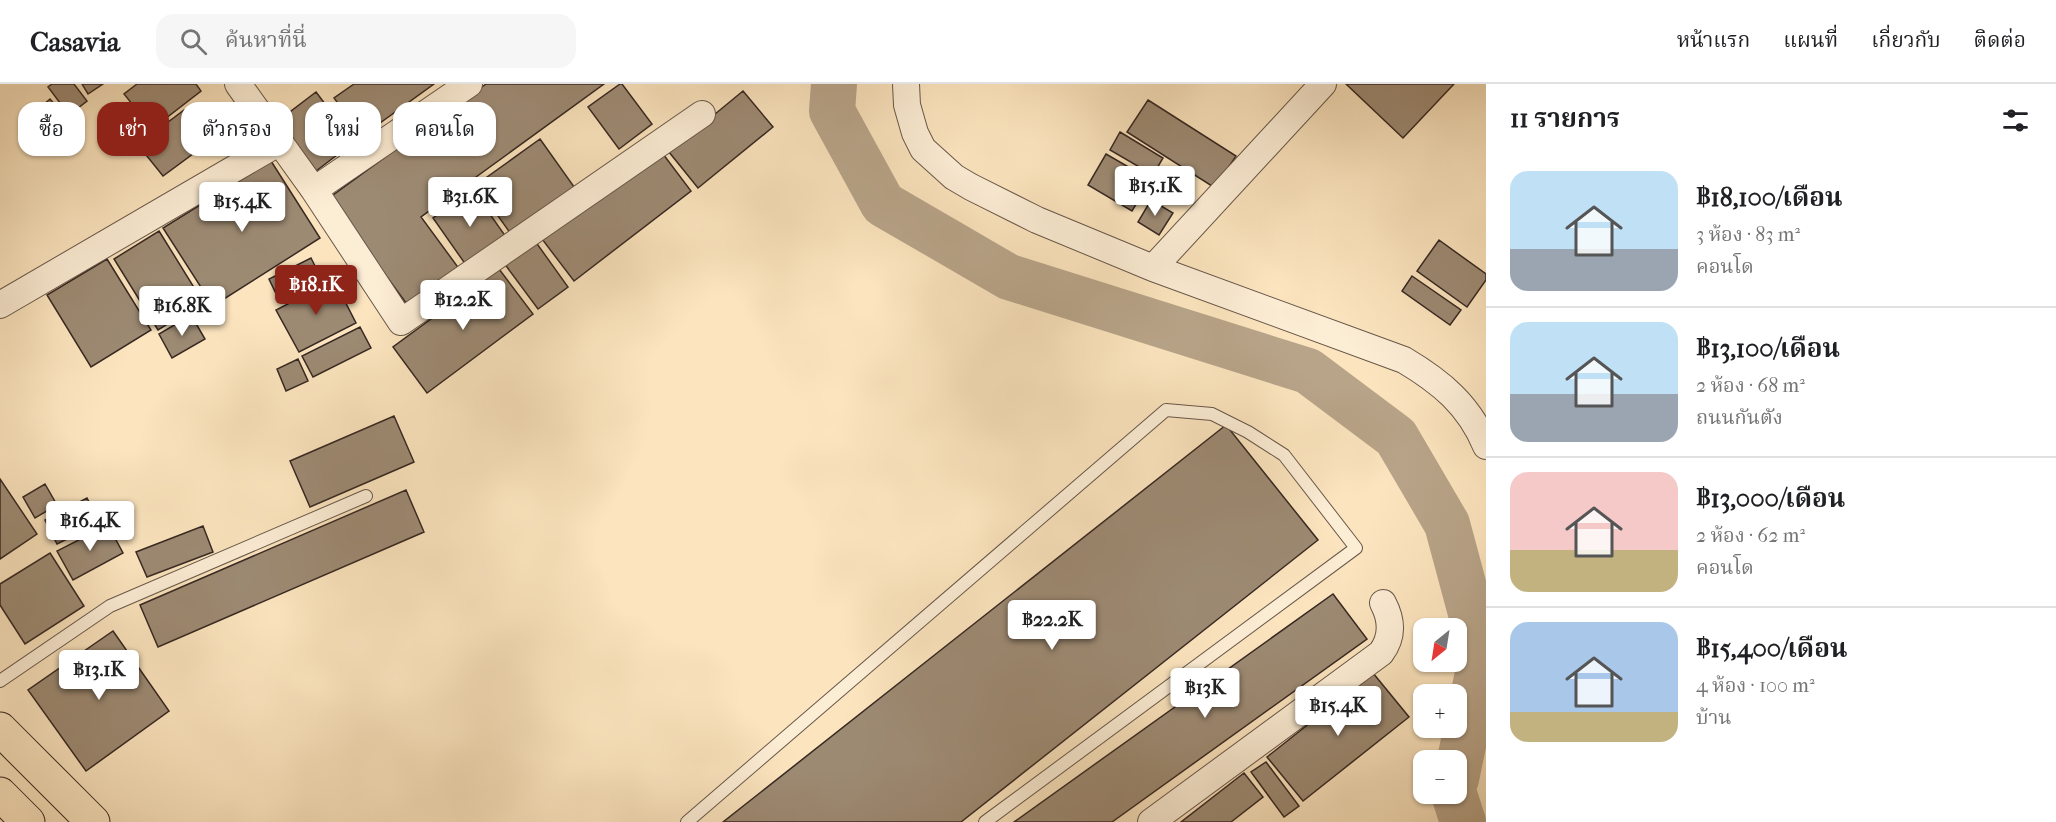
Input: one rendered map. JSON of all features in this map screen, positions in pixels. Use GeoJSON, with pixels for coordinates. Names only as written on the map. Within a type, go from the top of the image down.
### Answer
{"type":"FeatureCollection","features":[{"type":"Feature","properties":{"kind":"main road"},"geometry":{"type":"LineString","coordinates":[[0,729],[83,819]]}},
{"type":"Feature","properties":{"kind":"main road"},"geometry":{"type":"LineString","coordinates":[[0,794],[27,822]]}},
{"type":"Feature","properties":{"kind":"street"},"geometry":{"type":"LineString","coordinates":[[238,84],[251,102]]}},
{"type":"Feature","properties":{"kind":"street"},"geometry":{"type":"LineString","coordinates":[[314,190],[469,84]]}},
{"type":"Feature","properties":{"kind":"street"},"geometry":{"type":"LineString","coordinates":[[906,84],[908,105],[915,133],[923,149],[954,177],[1037,220],[1153,268],[1404,360],[1430,376],[1465,407],[1486,446]]}},
{"type":"Feature","properties":{"kind":"street"},"geometry":{"type":"LineString","coordinates":[[1153,268],[1323,84]]}},
{"type":"Feature","properties":{"kind":"street"},"geometry":{"type":"LineString","coordinates":[[290,156],[401,322],[702,114]]}},
{"type":"Feature","properties":{"kind":"street"},"geometry":{"type":"LineString","coordinates":[[0,305],[256,156]]}},
{"type":"Feature","properties":{"kind":"street"},"geometry":{"type":"LineString","coordinates":[[1151,822],[1381,653],[1389,639],[1390,630],[1390,618],[1383,603]]}},
{"type":"Feature","properties":{"kind":"lane"},"geometry":{"type":"LineString","coordinates":[[687,822],[1166,410],[1212,414],[1248,432],[1284,455],[1356,548],[986,822]]}},
{"type":"Feature","properties":{"kind":"lane"},"geometry":{"type":"LineString","coordinates":[[0,681],[110,606],[366,496]]}},
{"type":"Feature","properties":{"kind":"building"},"geometry":{"type":"Polygon","coordinates":[[[52,84],[74,84],[87,101],[59,102],[48,87],[52,84]]]}},
{"type":"Feature","properties":{"kind":"building"},"geometry":{"type":"Polygon","coordinates":[[[82,84],[103,84],[88,94],[82,84]]]}},
{"type":"Feature","properties":{"kind":"building"},"geometry":{"type":"Polygon","coordinates":[[[137,84],[196,84],[201,91],[187,102],[181,102],[181,107],[169,116],[169,102],[130,102],[124,94],[137,84]]]}},
{"type":"Feature","properties":{"kind":"building"},"geometry":{"type":"Polygon","coordinates":[[[354,84],[434,84],[409,102],[393,102],[393,114],[381,122],[381,102],[337,102],[334,98],[354,84]]]}},
{"type":"Feature","properties":{"kind":"building"},"geometry":{"type":"Polygon","coordinates":[[[486,84],[604,84],[421,217],[460,270],[409,307],[329,198],[393,152],[393,156],[496,156],[496,102],[461,102],[486,84]]]}},
{"type":"Feature","properties":{"kind":"building"},"geometry":{"type":"Polygon","coordinates":[[[620,84],[652,124],[619,149],[588,107],[620,84]]]}},
{"type":"Feature","properties":{"kind":"building"},"geometry":{"type":"Polygon","coordinates":[[[1346,84],[1454,84],[1403,138],[1346,84]]]}},
{"type":"Feature","properties":{"kind":"building"},"geometry":{"type":"Polygon","coordinates":[[[743,91],[773,127],[698,188],[669,152],[743,91]]]}},
{"type":"Feature","properties":{"kind":"building"},"geometry":{"type":"Polygon","coordinates":[[[316,92],[324,102],[305,102],[305,156],[336,156],[316,171],[293,141],[293,110],[316,92]]]}},
{"type":"Feature","properties":{"kind":"building"},"geometry":{"type":"Polygon","coordinates":[[[1148,100],[1236,156],[1215,188],[1127,132],[1148,100]]]}},
{"type":"Feature","properties":{"kind":"building"},"geometry":{"type":"Polygon","coordinates":[[[181,112],[181,156],[190,156],[163,176],[147,156],[169,156],[169,121],[181,112]]]}},
{"type":"Feature","properties":{"kind":"building"},"geometry":{"type":"Polygon","coordinates":[[[1120,132],[1163,158],[1153,175],[1110,150],[1120,132]]]}},
{"type":"Feature","properties":{"kind":"building"},"geometry":{"type":"Polygon","coordinates":[[[540,139],[577,191],[513,237],[476,185],[540,139]]]}},
{"type":"Feature","properties":{"kind":"building"},"geometry":{"type":"Polygon","coordinates":[[[660,150],[691,191],[574,281],[542,239],[660,150]]]}},
{"type":"Feature","properties":{"kind":"building"},"geometry":{"type":"Polygon","coordinates":[[[1106,154],[1151,180],[1132,211],[1088,185],[1106,154]]]}},
{"type":"Feature","properties":{"kind":"building"},"geometry":{"type":"Polygon","coordinates":[[[271,161],[320,238],[213,306],[163,228],[271,161]]]}},
{"type":"Feature","properties":{"kind":"building"},"geometry":{"type":"Polygon","coordinates":[[[473,190],[506,237],[466,265],[433,218],[473,190]]]}},
{"type":"Feature","properties":{"kind":"building"},"geometry":{"type":"Polygon","coordinates":[[[1151,200],[1173,213],[1159,235],[1138,222],[1151,200]]]}},
{"type":"Feature","properties":{"kind":"building"},"geometry":{"type":"Polygon","coordinates":[[[159,231],[203,302],[158,330],[114,259],[159,231]]]}},
{"type":"Feature","properties":{"kind":"building"},"geometry":{"type":"Polygon","coordinates":[[[1439,240],[1486,274],[1486,280],[1467,307],[1417,271],[1439,240]]]}},
{"type":"Feature","properties":{"kind":"building"},"geometry":{"type":"Polygon","coordinates":[[[535,241],[568,287],[538,309],[504,263],[535,241]]]}},
{"type":"Feature","properties":{"kind":"building"},"geometry":{"type":"Polygon","coordinates":[[[311,258],[322,280],[280,302],[269,279],[311,258]]]}},
{"type":"Feature","properties":{"kind":"building"},"geometry":{"type":"Polygon","coordinates":[[[107,259],[151,330],[91,367],[47,295],[107,259]]]}},
{"type":"Feature","properties":{"kind":"building"},"geometry":{"type":"Polygon","coordinates":[[[499,269],[533,314],[427,393],[393,347],[499,269]]]}},
{"type":"Feature","properties":{"kind":"building"},"geometry":{"type":"Polygon","coordinates":[[[1412,276],[1461,310],[1450,325],[1402,291],[1412,276]]]}},
{"type":"Feature","properties":{"kind":"building"},"geometry":{"type":"Polygon","coordinates":[[[334,280],[356,323],[299,352],[276,310],[334,280]]]}},
{"type":"Feature","properties":{"kind":"building"},"geometry":{"type":"Polygon","coordinates":[[[191,315],[205,339],[172,358],[159,334],[191,315]]]}},
{"type":"Feature","properties":{"kind":"building"},"geometry":{"type":"Polygon","coordinates":[[[360,327],[371,348],[313,377],[302,356],[360,327]]]}},
{"type":"Feature","properties":{"kind":"building"},"geometry":{"type":"Polygon","coordinates":[[[298,359],[308,381],[286,391],[277,369],[298,359]]]}},
{"type":"Feature","properties":{"kind":"building"},"geometry":{"type":"Polygon","coordinates":[[[394,416],[414,462],[310,507],[290,461],[394,416]]]}},
{"type":"Feature","properties":{"kind":"building"},"geometry":{"type":"Polygon","coordinates":[[[1226,425],[1318,540],[961,822],[723,822],[1226,425]]]}},
{"type":"Feature","properties":{"kind":"building"},"geometry":{"type":"Polygon","coordinates":[[[0,479],[37,534],[0,559],[0,479]]]}},
{"type":"Feature","properties":{"kind":"building"},"geometry":{"type":"Polygon","coordinates":[[[45,484],[57,505],[35,518],[23,497],[45,484]]]}},
{"type":"Feature","properties":{"kind":"building"},"geometry":{"type":"Polygon","coordinates":[[[406,490],[424,532],[158,647],[140,605],[406,490]]]}},
{"type":"Feature","properties":{"kind":"building"},"geometry":{"type":"Polygon","coordinates":[[[87,498],[100,523],[57,544],[45,520],[87,498]]]}},
{"type":"Feature","properties":{"kind":"building"},"geometry":{"type":"Polygon","coordinates":[[[108,525],[123,553],[73,580],[57,551],[108,525]]]}},
{"type":"Feature","properties":{"kind":"building"},"geometry":{"type":"Polygon","coordinates":[[[203,526],[213,552],[147,577],[136,552],[203,526]]]}},
{"type":"Feature","properties":{"kind":"building"},"geometry":{"type":"Polygon","coordinates":[[[50,553],[84,606],[25,644],[0,605],[0,584],[50,553]]]}},
{"type":"Feature","properties":{"kind":"building"},"geometry":{"type":"Polygon","coordinates":[[[1333,594],[1367,639],[1112,822],[1014,822],[1333,594]]]}},
{"type":"Feature","properties":{"kind":"building"},"geometry":{"type":"Polygon","coordinates":[[[113,631],[169,711],[86,771],[28,690],[113,631]]]}},
{"type":"Feature","properties":{"kind":"building"},"geometry":{"type":"Polygon","coordinates":[[[1373,673],[1409,717],[1303,801],[1267,757],[1373,673]]]}},
{"type":"Feature","properties":{"kind":"building"},"geometry":{"type":"Polygon","coordinates":[[[1266,762],[1299,806],[1284,817],[1251,772],[1266,762]]]}},
{"type":"Feature","properties":{"kind":"building"},"geometry":{"type":"Polygon","coordinates":[[[1244,773],[1263,797],[1231,822],[1181,822],[1244,773]]]}},
{"type":"Feature","properties":{"kind":"waterway"},"geometry":{"type":"LineString","coordinates":[[834,84],[832,111],[883,204],[1009,277],[1308,371],[1396,437],[1447,524],[1482,654],[1462,750]]}},
{"type":"Feature","properties":{"kind":"waterway"},"geometry":{"type":"LineString","coordinates":[[1457,804],[1463,822]]}}]}
